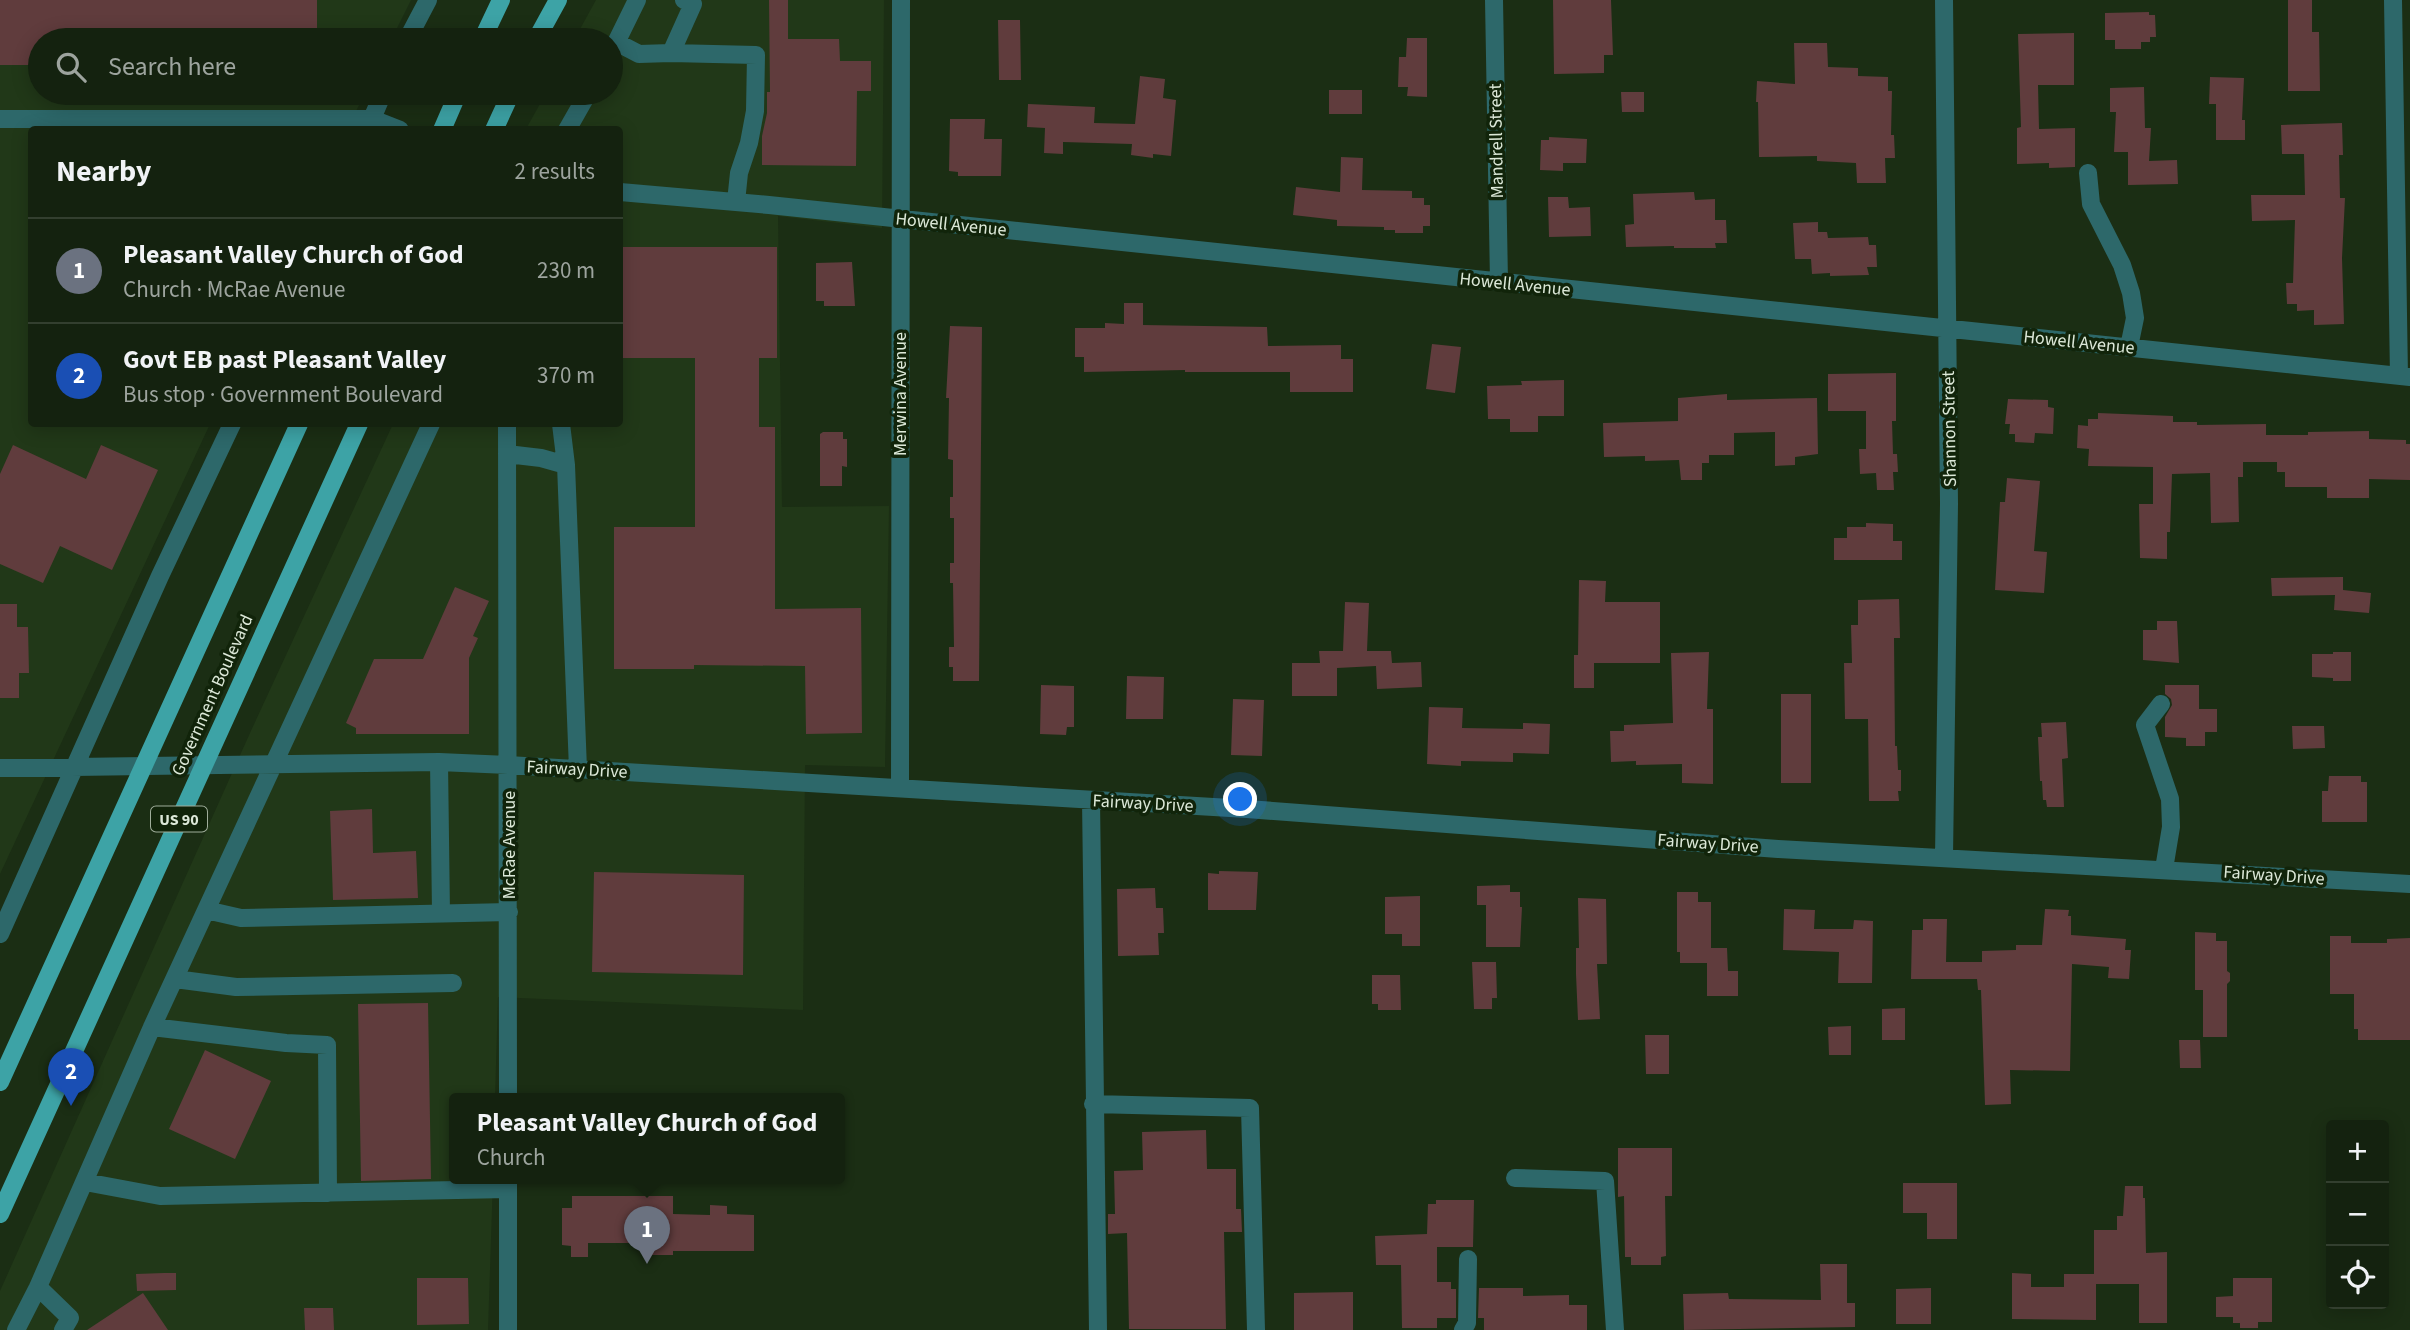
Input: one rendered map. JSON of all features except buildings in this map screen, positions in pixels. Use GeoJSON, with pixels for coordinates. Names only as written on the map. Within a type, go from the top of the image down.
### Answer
{"type":"FeatureCollection","features":[{"type":"Feature","properties":{"kind":"main road"},"geometry":{"type":"LineString","coordinates":[[488,28],[501,0]]}},
{"type":"Feature","properties":{"kind":"main road"},"geometry":{"type":"LineString","coordinates":[[543,28],[558,0]]}},
{"type":"Feature","properties":{"kind":"main road"},"geometry":{"type":"LineString","coordinates":[[444,126],[453,105]]}},
{"type":"Feature","properties":{"kind":"main road"},"geometry":{"type":"LineString","coordinates":[[496,126],[505,105]]}},
{"type":"Feature","properties":{"kind":"main road","name":"Government Boulevard"},"geometry":{"type":"LineString","coordinates":[[0,1082],[298,427]]}},
{"type":"Feature","properties":{"kind":"main road","name":"Government Boulevard"},"geometry":{"type":"LineString","coordinates":[[0,1214],[358,427]]}},
{"type":"Feature","properties":{"kind":"street"},"geometry":{"type":"LineString","coordinates":[[413,28],[428,0]]}},
{"type":"Feature","properties":{"kind":"street"},"geometry":{"type":"LineString","coordinates":[[623,28],[637,0]]}},
{"type":"Feature","properties":{"kind":"street"},"geometry":{"type":"LineString","coordinates":[[671,53],[693,4],[684,0]]}},
{"type":"Feature","properties":{"kind":"street","name":"Merwina Avenue"},"geometry":{"type":"LineString","coordinates":[[901,0],[901,788]]}},
{"type":"Feature","properties":{"kind":"street","name":"Mandrell Street"},"geometry":{"type":"LineString","coordinates":[[1494,0],[1499,282]]}},
{"type":"Feature","properties":{"kind":"street","name":"Shannon Street"},"geometry":{"type":"LineString","coordinates":[[1944,0],[1950,504],[1944,857]]}},
{"type":"Feature","properties":{"kind":"street"},"geometry":{"type":"LineString","coordinates":[[2399,1],[2404,376]]}},
{"type":"Feature","properties":{"kind":"street"},"geometry":{"type":"LineString","coordinates":[[623,50],[639,54],[756,55],[755,111],[750,143],[739,173],[736,202]]}},
{"type":"Feature","properties":{"kind":"street"},"geometry":{"type":"LineString","coordinates":[[0,119],[370,124],[378,105]]}},
{"type":"Feature","properties":{"kind":"street"},"geometry":{"type":"LineString","coordinates":[[569,126],[581,105]]}},
{"type":"Feature","properties":{"kind":"street"},"geometry":{"type":"LineString","coordinates":[[2088,173],[2091,204],[2122,265],[2131,293],[2135,318],[2129,347]]}},
{"type":"Feature","properties":{"kind":"street","name":"Howell Avenue"},"geometry":{"type":"LineString","coordinates":[[623,192],[2404,376]]}},
{"type":"Feature","properties":{"kind":"street"},"geometry":{"type":"LineString","coordinates":[[0,934],[160,576],[231,427]]}},
{"type":"Feature","properties":{"kind":"street"},"geometry":{"type":"LineString","coordinates":[[16,1330],[38,1287],[152,1027],[429,427]]}},
{"type":"Feature","properties":{"kind":"street","name":"McRae Avenue"},"geometry":{"type":"LineString","coordinates":[[507,427],[508,1093]]}},
{"type":"Feature","properties":{"kind":"street"},"geometry":{"type":"LineString","coordinates":[[561,427],[566,465],[578,769]]}},
{"type":"Feature","properties":{"kind":"street"},"geometry":{"type":"LineString","coordinates":[[507,454],[541,458],[566,465]]}},
{"type":"Feature","properties":{"kind":"street"},"geometry":{"type":"LineString","coordinates":[[2161,705],[2145,724],[2170,799],[2171,827],[2164,869]]}},
{"type":"Feature","properties":{"kind":"street"},"geometry":{"type":"LineString","coordinates":[[439,762],[441,913]]}},
{"type":"Feature","properties":{"kind":"street","name":"Fairway Drive"},"geometry":{"type":"LineString","coordinates":[[0,768],[439,762],[508,765],[1091,800],[1778,849],[2410,884]]}},
{"type":"Feature","properties":{"kind":"street"},"geometry":{"type":"LineString","coordinates":[[1091,800],[1098,1330]]}},
{"type":"Feature","properties":{"kind":"street"},"geometry":{"type":"LineString","coordinates":[[206,910],[241,918],[509,912]]}},
{"type":"Feature","properties":{"kind":"street"},"geometry":{"type":"LineString","coordinates":[[175,979],[236,987],[453,983]]}},
{"type":"Feature","properties":{"kind":"street"},"geometry":{"type":"LineString","coordinates":[[152,1027],[286,1043],[327,1045],[328,1193]]}},
{"type":"Feature","properties":{"kind":"street"},"geometry":{"type":"LineString","coordinates":[[1093,1104],[1250,1108],[1256,1330]]}},
{"type":"Feature","properties":{"kind":"street"},"geometry":{"type":"LineString","coordinates":[[1516,1178],[1605,1181],[1615,1330]]}},
{"type":"Feature","properties":{"kind":"street"},"geometry":{"type":"LineString","coordinates":[[85,1182],[160,1196],[328,1193],[490,1184]]}},
{"type":"Feature","properties":{"kind":"street"},"geometry":{"type":"LineString","coordinates":[[508,1184],[508,1330]]}},
{"type":"Feature","properties":{"kind":"street"},"geometry":{"type":"LineString","coordinates":[[1463,1330],[1466,1323],[1468,1259]]}},
{"type":"Feature","properties":{"kind":"street"},"geometry":{"type":"LineString","coordinates":[[38,1287],[70,1318],[63,1330]]}},
{"type":"Feature","properties":{"kind":"shaded area"},"geometry":{"type":"Polygon","coordinates":[[[0,0],[411,0],[397,28],[28,28],[28,105],[359,105],[348,126],[28,126],[28,427],[209,427],[0,874],[0,0]]]}},
{"type":"Feature","properties":{"kind":"shaded area"},"geometry":{"type":"Polygon","coordinates":[[[596,0],[884,0],[882,228],[778,216],[782,507],[889,506],[885,767],[805,765],[803,1010],[498,997],[495,1093],[449,1093],[449,1184],[493,1184],[488,1330],[0,1330],[0,1291],[250,733],[392,427],[623,427],[623,126],[528,126],[539,105],[623,105],[623,28],[581,28],[596,0]]]}},
{"type":"Feature","properties":{"kind":"place","name":"Govt EB past Pleasant Valley"},"geometry":{"type":"Point","coordinates":[71,1106]}},
{"type":"Feature","properties":{"kind":"place","name":"Pleasant Valley Church of God"},"geometry":{"type":"Point","coordinates":[647,1264]}}]}
